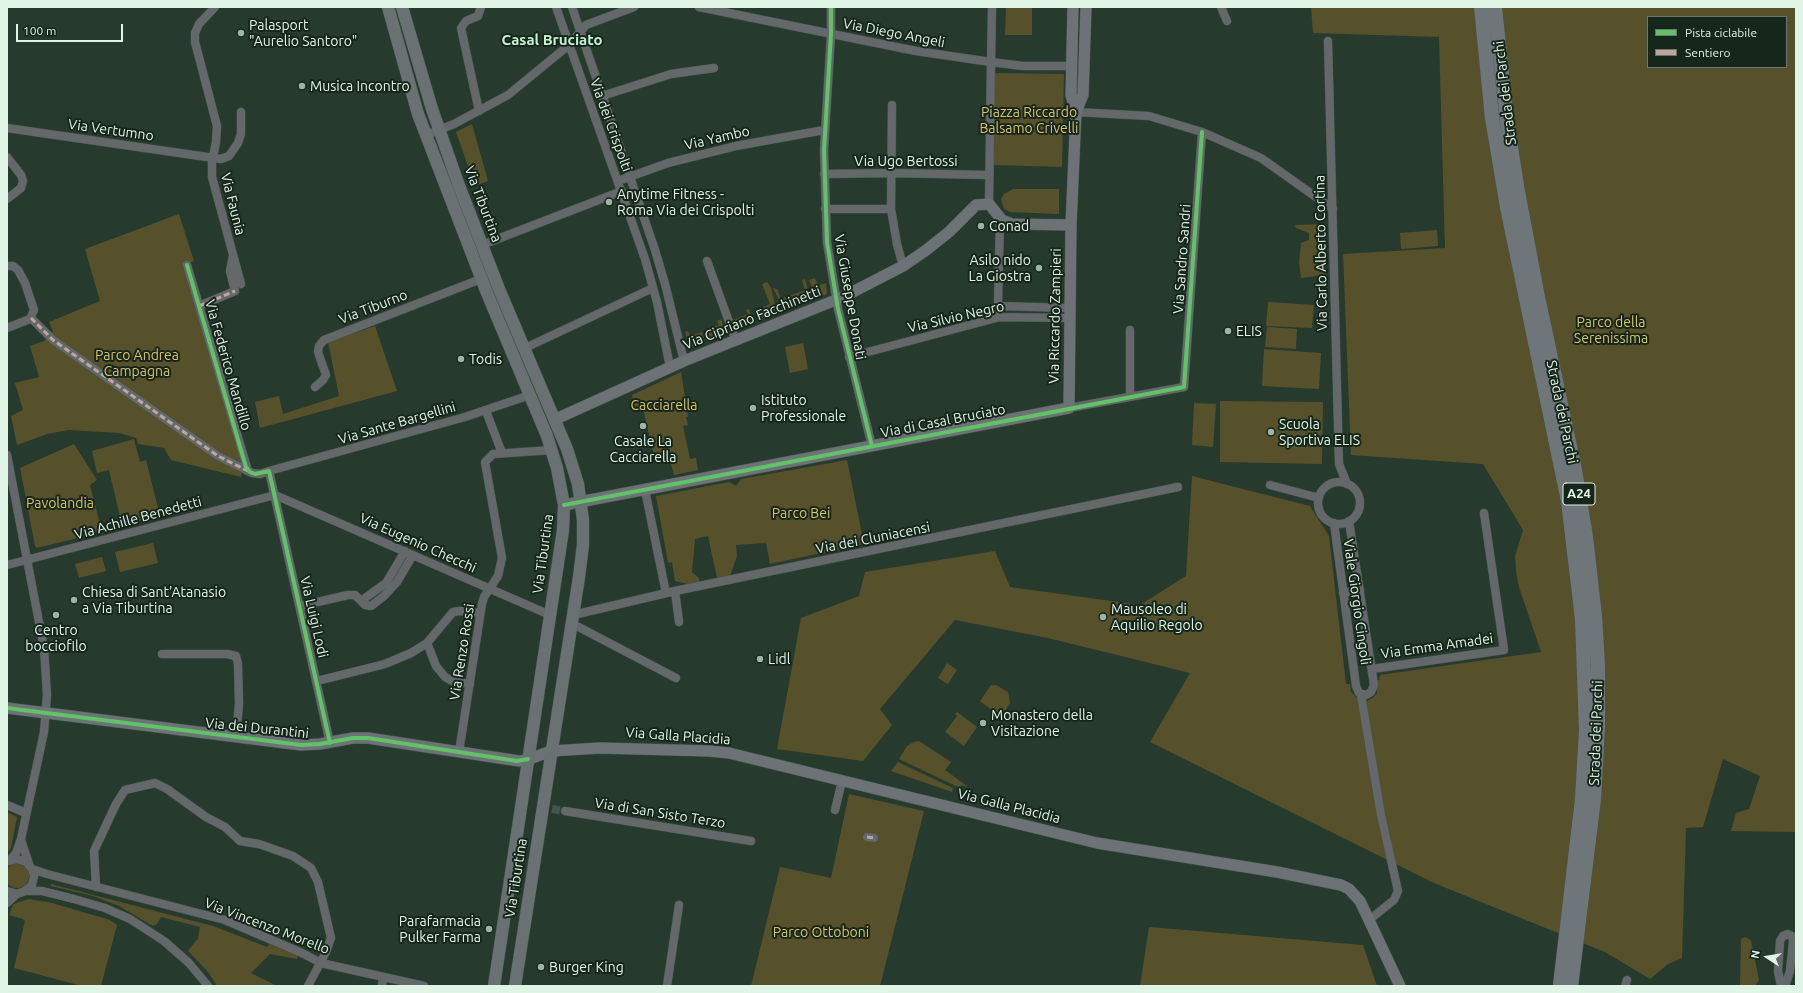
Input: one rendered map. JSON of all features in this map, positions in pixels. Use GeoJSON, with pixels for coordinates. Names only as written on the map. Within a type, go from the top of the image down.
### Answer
{"type":"FeatureCollection","features":[{"type":"Feature","properties":{"kind":"highway"},"geometry":{"type":"LineString","coordinates":[[1473,7],[1480,62],[1492,118]]}},
{"type":"Feature","properties":{"kind":"highway","name":"Strada dei Parchi"},"geometry":{"type":"LineString","coordinates":[[1481,7],[1492,118],[1507,207],[1568,501],[1582,619],[1586,730],[1582,800],[1559,986]]}},
{"type":"Feature","properties":{"kind":"highway","name":"Strada dei Parchi"},"geometry":{"type":"LineString","coordinates":[[1495,7],[1507,121],[1517,186],[1538,297],[1575,470],[1586,537],[1595,616],[1598,665],[1598,727],[1594,799],[1571,986]]}},
{"type":"Feature","properties":{"kind":"highway"},"geometry":{"type":"LineString","coordinates":[[1500,7],[1500,58]]}},
{"type":"Feature","properties":{"kind":"main road","name":"Via Tiburtina"},"geometry":{"type":"LineString","coordinates":[[388,7],[407,77],[426,135],[481,279],[552,450],[564,505],[563,530],[494,986]]}},
{"type":"Feature","properties":{"kind":"main road","name":"Via Tiburtina"},"geometry":{"type":"LineString","coordinates":[[402,7],[439,129],[499,289],[556,420],[572,464],[581,502],[583,545],[551,751],[547,808],[515,986]]}},
{"type":"Feature","properties":{"kind":"street"},"geometry":{"type":"LineString","coordinates":[[212,158],[216,142],[217,126],[194,40],[199,24],[215,7]]}},
{"type":"Feature","properties":{"kind":"street","name":"Via dei Crispolti"},"geometry":{"type":"LineString","coordinates":[[556,7],[622,191],[653,288],[670,367]]}},
{"type":"Feature","properties":{"kind":"street","name":"Via dei Crispolti"},"geometry":{"type":"LineString","coordinates":[[572,7],[666,284],[684,361]]}},
{"type":"Feature","properties":{"kind":"street"},"geometry":{"type":"LineString","coordinates":[[426,135],[508,96],[569,45],[580,30],[589,24],[634,7]]}},
{"type":"Feature","properties":{"kind":"street","name":"Via Diego Angeli"},"geometry":{"type":"LineString","coordinates":[[698,7],[948,58],[991,62]]}},
{"type":"Feature","properties":{"kind":"street","name":"Via Giuseppe Donati"},"geometry":{"type":"LineString","coordinates":[[830,7],[832,34],[824,130],[827,242],[836,301],[872,446]]}},
{"type":"Feature","properties":{"kind":"street"},"geometry":{"type":"LineString","coordinates":[[992,7],[988,174],[989,204],[1000,218],[1006,222],[1017,224],[1071,225],[1076,112],[1071,95],[1073,7]]}},
{"type":"Feature","properties":{"kind":"street"},"geometry":{"type":"LineString","coordinates":[[1076,112],[1083,95],[1086,7]]}},
{"type":"Feature","properties":{"kind":"street"},"geometry":{"type":"LineString","coordinates":[[1221,7],[1227,21]]}},
{"type":"Feature","properties":{"kind":"street"},"geometry":{"type":"LineString","coordinates":[[479,111],[461,28],[466,20],[478,16],[483,8]]}},
{"type":"Feature","properties":{"kind":"street","name":"Via Carlo Alberto Cortina"},"geometry":{"type":"LineString","coordinates":[[1328,41],[1339,464],[1347,484],[1355,490],[1360,500],[1357,512],[1349,521]]}},
{"type":"Feature","properties":{"kind":"street"},"geometry":{"type":"LineString","coordinates":[[991,62],[1023,66],[1072,66]]}},
{"type":"Feature","properties":{"kind":"street"},"geometry":{"type":"LineString","coordinates":[[602,96],[671,74],[714,68]]}},
{"type":"Feature","properties":{"kind":"street"},"geometry":{"type":"LineString","coordinates":[[892,105],[891,209],[897,244],[903,266]]}},
{"type":"Feature","properties":{"kind":"street","name":"Via Vertumno"},"geometry":{"type":"LineString","coordinates":[[7,128],[212,158],[225,158],[236,148],[241,134],[241,112]]}},
{"type":"Feature","properties":{"kind":"street"},"geometry":{"type":"LineString","coordinates":[[1076,112],[1149,116],[1202,132],[1261,158],[1333,209]]}},
{"type":"Feature","properties":{"kind":"street","name":"Via Yambo"},"geometry":{"type":"LineString","coordinates":[[618,181],[668,163],[736,146],[824,130]]}},
{"type":"Feature","properties":{"kind":"street","name":"Via Sandro Sandri"},"geometry":{"type":"LineString","coordinates":[[1184,387],[1202,132]]}},
{"type":"Feature","properties":{"kind":"street"},"geometry":{"type":"LineString","coordinates":[[7,157],[22,175],[24,181],[21,188],[7,199]]}},
{"type":"Feature","properties":{"kind":"street","name":"Via Faunia"},"geometry":{"type":"LineString","coordinates":[[212,158],[212,177],[242,284]]}},
{"type":"Feature","properties":{"kind":"street","name":"Via Ugo Bertossi"},"geometry":{"type":"LineString","coordinates":[[824,174],[988,174]]}},
{"type":"Feature","properties":{"kind":"street"},"geometry":{"type":"LineString","coordinates":[[482,245],[622,191]]}},
{"type":"Feature","properties":{"kind":"street","name":"Via Cipriano Facchinetti"},"geometry":{"type":"LineString","coordinates":[[556,420],[684,361],[836,301],[903,266],[936,243],[975,206],[989,204]]}},
{"type":"Feature","properties":{"kind":"street"},"geometry":{"type":"LineString","coordinates":[[825,209],[891,209]]}},
{"type":"Feature","properties":{"kind":"street"},"geometry":{"type":"LineString","coordinates":[[1000,218],[998,306],[1000,317]]}},
{"type":"Feature","properties":{"kind":"street","name":"Via Riccardo Zampieri"},"geometry":{"type":"LineString","coordinates":[[1069,408],[1071,225]]}},
{"type":"Feature","properties":{"kind":"street","name":"Via Faunia"},"geometry":{"type":"LineString","coordinates":[[199,306],[235,291],[230,272],[233,256]]}},
{"type":"Feature","properties":{"kind":"street"},"geometry":{"type":"LineString","coordinates":[[707,261],[736,341]]}},
{"type":"Feature","properties":{"kind":"street","name":"Via Federico Mandillo"},"geometry":{"type":"LineString","coordinates":[[187,265],[248,471]]}},
{"type":"Feature","properties":{"kind":"street"},"geometry":{"type":"LineString","coordinates":[[7,266],[16,268],[25,283],[34,307],[31,318]]}},
{"type":"Feature","properties":{"kind":"street","name":"Via Tiburno"},"geometry":{"type":"LineString","coordinates":[[316,386],[326,375],[318,352],[319,346],[324,340],[481,279]]}},
{"type":"Feature","properties":{"kind":"street"},"geometry":{"type":"LineString","coordinates":[[525,348],[653,288]]}},
{"type":"Feature","properties":{"kind":"street"},"geometry":{"type":"LineString","coordinates":[[487,293],[499,289]]}},
{"type":"Feature","properties":{"kind":"street","name":"Via Silvio Negro"},"geometry":{"type":"LineString","coordinates":[[998,306],[1070,313]]}},
{"type":"Feature","properties":{"kind":"street","name":"Via Silvio Negro"},"geometry":{"type":"LineString","coordinates":[[849,357],[1000,317],[1070,313]]}},
{"type":"Feature","properties":{"kind":"street"},"geometry":{"type":"LineString","coordinates":[[7,328],[31,318]]}},
{"type":"Feature","properties":{"kind":"street"},"geometry":{"type":"LineString","coordinates":[[31,318],[53,340],[218,456],[248,471]]}},
{"type":"Feature","properties":{"kind":"street"},"geometry":{"type":"LineString","coordinates":[[1130,330],[1130,396]]}},
{"type":"Feature","properties":{"kind":"street","name":"Via di Casal Bruciato"},"geometry":{"type":"LineString","coordinates":[[564,505],[1130,396],[1184,387]]}},
{"type":"Feature","properties":{"kind":"street","name":"Via Sante Bargellini"},"geometry":{"type":"LineString","coordinates":[[248,471],[258,474],[365,446],[486,411],[530,395]]}},
{"type":"Feature","properties":{"kind":"street"},"geometry":{"type":"LineString","coordinates":[[486,411],[502,454],[552,450]]}},
{"type":"Feature","properties":{"kind":"street","name":"Via Renzo Rossi"},"geometry":{"type":"LineString","coordinates":[[459,752],[480,613],[483,600],[499,574],[502,552],[485,462],[490,456],[502,454]]}},
{"type":"Feature","properties":{"kind":"street"},"geometry":{"type":"LineString","coordinates":[[7,455],[46,665],[47,713],[20,839],[16,853],[8,861]]}},
{"type":"Feature","properties":{"kind":"street"},"geometry":{"type":"LineString","coordinates":[[557,468],[572,464]]}},
{"type":"Feature","properties":{"kind":"street","name":"Via Carlo Alberto Cortina"},"geometry":{"type":"LineString","coordinates":[[1319,498],[1326,486],[1332,483],[1339,464]]}},
{"type":"Feature","properties":{"kind":"street","name":"Via Luigi Lodi"},"geometry":{"type":"LineString","coordinates":[[269,471],[330,743]]}},
{"type":"Feature","properties":{"kind":"street"},"geometry":{"type":"LineString","coordinates":[[1332,483],[1347,484]]}},
{"type":"Feature","properties":{"kind":"street"},"geometry":{"type":"LineString","coordinates":[[1270,485],[1319,498],[1320,510],[1328,520],[1334,523],[1349,521],[1372,669]]}},
{"type":"Feature","properties":{"kind":"street","name":"Via dei Cluniacensi"},"geometry":{"type":"LineString","coordinates":[[572,619],[675,591],[1178,487]]}},
{"type":"Feature","properties":{"kind":"street"},"geometry":{"type":"LineString","coordinates":[[645,490],[666,593]]}},
{"type":"Feature","properties":{"kind":"street","name":"Via Eugenio Checchi"},"geometry":{"type":"LineString","coordinates":[[274,496],[550,615]]}},
{"type":"Feature","properties":{"kind":"street","name":"Via Achille Benedetti"},"geometry":{"type":"LineString","coordinates":[[7,565],[274,496]]}},
{"type":"Feature","properties":{"kind":"street","name":"Via Emma Amadei"},"geometry":{"type":"LineString","coordinates":[[1361,695],[1369,694],[1372,690],[1372,669],[1504,650],[1484,513]]}},
{"type":"Feature","properties":{"kind":"street","name":"Viale Giorgio Cingoli"},"geometry":{"type":"LineString","coordinates":[[1334,523],[1356,686],[1357,691],[1361,695]]}},
{"type":"Feature","properties":{"kind":"street"},"geometry":{"type":"LineString","coordinates":[[300,606],[348,595],[355,596],[365,605],[371,606],[382,598],[397,582],[409,553]]}},
{"type":"Feature","properties":{"kind":"street"},"geometry":{"type":"LineString","coordinates":[[1343,593],[1360,590]]}},
{"type":"Feature","properties":{"kind":"street"},"geometry":{"type":"LineString","coordinates":[[675,591],[679,622]]}},
{"type":"Feature","properties":{"kind":"street"},"geometry":{"type":"LineString","coordinates":[[317,681],[385,664],[411,653],[427,643],[453,612],[460,611],[480,613]]}},
{"type":"Feature","properties":{"kind":"street"},"geometry":{"type":"LineString","coordinates":[[572,619],[676,678]]}},
{"type":"Feature","properties":{"kind":"street"},"geometry":{"type":"LineString","coordinates":[[427,643],[436,666],[445,677],[454,682],[470,684]]}},
{"type":"Feature","properties":{"kind":"street"},"geometry":{"type":"LineString","coordinates":[[162,654],[228,654],[236,656],[238,664],[239,704],[236,737]]}},
{"type":"Feature","properties":{"kind":"street"},"geometry":{"type":"LineString","coordinates":[[1361,695],[1381,815],[1398,891],[1394,900],[1369,920]]}},
{"type":"Feature","properties":{"kind":"street","name":"Via dei Durantini"},"geometry":{"type":"LineString","coordinates":[[7,708],[308,746],[353,738],[368,738],[517,761],[528,759]]}},
{"type":"Feature","properties":{"kind":"street","name":"Via Galla Placidia"},"geometry":{"type":"LineString","coordinates":[[551,751],[629,747],[708,750],[744,756],[1097,843],[1336,883],[1348,889],[1357,897],[1400,986]]}},
{"type":"Feature","properties":{"kind":"street"},"geometry":{"type":"LineString","coordinates":[[528,759],[551,751]]}},
{"type":"Feature","properties":{"kind":"street"},"geometry":{"type":"LineString","coordinates":[[835,810],[842,781]]}},
{"type":"Feature","properties":{"kind":"street"},"geometry":{"type":"LineString","coordinates":[[96,887],[95,848],[116,804],[125,790],[155,783],[167,789],[206,817],[225,827],[240,841],[259,844],[288,854],[311,868],[318,882],[331,935],[330,944],[308,986]]}},
{"type":"Feature","properties":{"kind":"street"},"geometry":{"type":"LineString","coordinates":[[7,805],[26,813]]}},
{"type":"Feature","properties":{"kind":"street","name":"Via di San Sisto Terzo"},"geometry":{"type":"LineString","coordinates":[[565,811],[751,841]]}},
{"type":"Feature","properties":{"kind":"street"},"geometry":{"type":"LineString","coordinates":[[20,839],[34,876],[33,882],[25,891]]}},
{"type":"Feature","properties":{"kind":"street","name":"Via Vincenzo Morello"},"geometry":{"type":"LineString","coordinates":[[8,861],[20,860],[30,866],[96,887],[225,920],[302,952],[321,963],[424,986]]}},
{"type":"Feature","properties":{"kind":"street"},"geometry":{"type":"LineString","coordinates":[[7,891],[17,894]]}},
{"type":"Feature","properties":{"kind":"street"},"geometry":{"type":"LineString","coordinates":[[7,903],[17,894],[25,891],[42,892],[81,901],[110,910],[135,922],[160,937],[197,971],[208,986]]}},
{"type":"Feature","properties":{"kind":"street"},"geometry":{"type":"LineString","coordinates":[[667,986],[679,906]]}},
{"type":"Feature","properties":{"kind":"street"},"geometry":{"type":"LineString","coordinates":[[1781,986],[1778,971],[1780,941],[1783,936],[1788,934],[1792,936],[1793,942],[1791,968],[1785,986]]}},
{"type":"Feature","properties":{"kind":"street"},"geometry":{"type":"LineString","coordinates":[[382,986],[384,977]]}},
{"type":"Feature","properties":{"kind":"green space"},"geometry":{"type":"Polygon","coordinates":[[[1006,7],[1032,7],[1032,35],[1005,35],[1006,7]]]}},
{"type":"Feature","properties":{"kind":"green space","name":"Parco della Serenissima"},"geometry":{"type":"Polygon","coordinates":[[[1311,7],[1796,7],[1796,832],[1731,831],[1736,813],[1749,809],[1760,776],[1723,759],[1703,827],[1686,828],[1682,958],[1668,964],[1650,979],[1605,952],[1434,883],[1150,742],[1190,673],[1048,638],[955,620],[880,709],[892,725],[863,761],[777,749],[801,618],[859,596],[865,572],[995,551],[1010,587],[1140,605],[1186,576],[1192,476],[1310,506],[1329,536],[1346,684],[1350,684],[1351,692],[1357,698],[1366,701],[1373,698],[1377,693],[1377,680],[1379,680],[1380,675],[1541,652],[1519,587],[1516,571],[1515,556],[1523,530],[1483,464],[1351,455],[1343,254],[1445,248],[1439,37],[1313,33],[1311,7]]]}},
{"type":"Feature","properties":{"kind":"green space","name":"Piazza Riccardo Balsamo Crivelli"},"geometry":{"type":"Polygon","coordinates":[[[995,73],[1064,74],[1062,167],[993,165],[995,73]]]}},
{"type":"Feature","properties":{"kind":"green space"},"geometry":{"type":"Polygon","coordinates":[[[472,124],[488,181],[475,186],[456,132],[472,124]]]}},
{"type":"Feature","properties":{"kind":"green space"},"geometry":{"type":"Polygon","coordinates":[[[1013,189],[1059,189],[1059,214],[1010,212],[1004,209],[1001,199],[1004,194],[1013,189]]]}},
{"type":"Feature","properties":{"kind":"green space","name":"Parco Andrea Campagna"},"geometry":{"type":"Polygon","coordinates":[[[179,214],[194,261],[183,266],[243,464],[241,477],[171,460],[164,448],[138,444],[136,438],[119,433],[69,430],[47,434],[17,445],[11,416],[23,410],[15,383],[39,377],[30,346],[44,341],[53,331],[49,322],[100,301],[85,249],[179,214]]]}},
{"type":"Feature","properties":{"kind":"green space"},"geometry":{"type":"Polygon","coordinates":[[[1325,224],[1326,275],[1301,278],[1299,262],[1301,243],[1309,240],[1309,233],[1296,228],[1295,225],[1325,224]]]}},
{"type":"Feature","properties":{"kind":"green space"},"geometry":{"type":"Polygon","coordinates":[[[1437,230],[1438,246],[1401,249],[1400,233],[1437,230]]]}},
{"type":"Feature","properties":{"kind":"green space"},"geometry":{"type":"Polygon","coordinates":[[[815,278],[818,286],[826,283],[827,294],[816,298],[809,280],[815,278]]]}},
{"type":"Feature","properties":{"kind":"green space"},"geometry":{"type":"Polygon","coordinates":[[[805,279],[811,300],[784,310],[773,288],[777,289],[781,299],[805,290],[802,280],[805,279]]]}},
{"type":"Feature","properties":{"kind":"green space"},"geometry":{"type":"Polygon","coordinates":[[[767,282],[771,288],[777,313],[758,320],[754,311],[770,304],[762,284],[767,282]]]}},
{"type":"Feature","properties":{"kind":"green space"},"geometry":{"type":"Polygon","coordinates":[[[1268,302],[1314,305],[1312,328],[1266,326],[1268,302]]]}},
{"type":"Feature","properties":{"kind":"green space"},"geometry":{"type":"Polygon","coordinates":[[[749,309],[753,322],[737,328],[733,320],[748,314],[746,310],[749,309]]]}},
{"type":"Feature","properties":{"kind":"green space"},"geometry":{"type":"Polygon","coordinates":[[[721,319],[726,333],[709,339],[705,330],[719,325],[717,321],[721,319]]]}},
{"type":"Feature","properties":{"kind":"green space"},"geometry":{"type":"Polygon","coordinates":[[[375,326],[397,391],[260,428],[255,402],[279,396],[283,414],[339,396],[328,342],[375,326]]]}},
{"type":"Feature","properties":{"kind":"green space"},"geometry":{"type":"Polygon","coordinates":[[[1267,327],[1297,329],[1296,349],[1265,347],[1267,327]]]}},
{"type":"Feature","properties":{"kind":"green space"},"geometry":{"type":"Polygon","coordinates":[[[688,331],[690,336],[702,332],[705,342],[690,347],[685,332],[688,331]]]}},
{"type":"Feature","properties":{"kind":"green space"},"geometry":{"type":"Polygon","coordinates":[[[803,343],[808,369],[790,373],[785,347],[803,343]]]}},
{"type":"Feature","properties":{"kind":"green space","name":"Scuola Sportiva ELIS"},"geometry":{"type":"Polygon","coordinates":[[[1264,349],[1321,353],[1319,389],[1262,386],[1264,349]]]}},
{"type":"Feature","properties":{"kind":"green space","name":"Cacciarella"},"geometry":{"type":"Polygon","coordinates":[[[681,372],[688,417],[686,417],[688,425],[683,426],[690,459],[696,458],[698,470],[674,475],[670,460],[656,464],[642,405],[634,407],[632,395],[681,372]]]}},
{"type":"Feature","properties":{"kind":"green space","name":"Scuola Sportiva ELIS"},"geometry":{"type":"Polygon","coordinates":[[[1220,401],[1323,402],[1322,464],[1220,462],[1220,401]]]}},
{"type":"Feature","properties":{"kind":"green space"},"geometry":{"type":"Polygon","coordinates":[[[1194,403],[1216,404],[1213,447],[1192,445],[1194,403]]]}},
{"type":"Feature","properties":{"kind":"green space"},"geometry":{"type":"Polygon","coordinates":[[[134,439],[140,462],[146,460],[160,516],[122,525],[109,470],[97,473],[92,451],[134,439]]]}},
{"type":"Feature","properties":{"kind":"green space","name":"Pavolandia"},"geometry":{"type":"Polygon","coordinates":[[[74,444],[97,480],[90,485],[102,532],[37,548],[35,546],[20,468],[74,444]]]}},
{"type":"Feature","properties":{"kind":"green space","name":"Parco Bei"},"geometry":{"type":"Polygon","coordinates":[[[847,460],[864,544],[770,564],[766,543],[736,545],[737,556],[730,576],[717,578],[708,536],[695,539],[692,572],[699,578],[699,584],[693,585],[675,581],[672,562],[668,563],[656,496],[729,482],[736,486],[741,479],[847,460]]]}},
{"type":"Feature","properties":{"kind":"green space"},"geometry":{"type":"Polygon","coordinates":[[[153,543],[158,563],[120,572],[115,552],[153,543]]]}},
{"type":"Feature","properties":{"kind":"green space"},"geometry":{"type":"Polygon","coordinates":[[[102,557],[106,571],[79,578],[75,564],[102,557]]]}},
{"type":"Feature","properties":{"kind":"green space"},"geometry":{"type":"Polygon","coordinates":[[[947,663],[957,670],[948,684],[938,678],[947,663]]]}},
{"type":"Feature","properties":{"kind":"green space"},"geometry":{"type":"Polygon","coordinates":[[[991,685],[996,685],[1008,692],[1010,703],[1001,717],[980,701],[991,685]]]}},
{"type":"Feature","properties":{"kind":"green space"},"geometry":{"type":"Polygon","coordinates":[[[957,712],[977,727],[964,746],[945,732],[957,716],[955,714],[957,712]]]}},
{"type":"Feature","properties":{"kind":"green space"},"geometry":{"type":"Polygon","coordinates":[[[919,741],[951,762],[945,770],[967,786],[962,785],[960,788],[899,759],[907,746],[919,741]]]}},
{"type":"Feature","properties":{"kind":"green space"},"geometry":{"type":"Polygon","coordinates":[[[898,762],[953,788],[952,792],[891,771],[898,762]]]}},
{"type":"Feature","properties":{"kind":"green space","name":"Parco Ottoboni"},"geometry":{"type":"Polygon","coordinates":[[[849,794],[924,811],[880,986],[751,986],[780,867],[831,878],[849,794]]]}},
{"type":"Feature","properties":{"kind":"green space"},"geometry":{"type":"Polygon","coordinates":[[[7,812],[17,817],[11,848],[7,853],[7,812]]]}},
{"type":"Feature","properties":{"kind":"green space"},"geometry":{"type":"Polygon","coordinates":[[[17,864],[25,868],[29,876],[25,884],[17,888],[9,884],[5,876],[9,868],[17,864]]]}},
{"type":"Feature","properties":{"kind":"green space"},"geometry":{"type":"Polygon","coordinates":[[[51,884],[213,926],[267,947],[269,944],[298,956],[297,959],[270,954],[251,973],[277,986],[217,986],[208,972],[188,951],[198,938],[200,927],[161,917],[157,924],[153,926],[119,906],[93,896],[51,886],[51,884]]]}},
{"type":"Feature","properties":{"kind":"green space"},"geometry":{"type":"Polygon","coordinates":[[[29,899],[52,903],[110,920],[117,925],[101,986],[82,986],[14,968],[25,921],[9,915],[13,905],[29,899]]]}},
{"type":"Feature","properties":{"kind":"green space"},"geometry":{"type":"Polygon","coordinates":[[[1149,927],[1363,945],[1377,986],[1140,986],[1149,927]]]}},
{"type":"Feature","properties":{"kind":"green space"},"geometry":{"type":"Polygon","coordinates":[[[1745,937],[1751,940],[1759,980],[1755,986],[1740,986],[1741,939],[1745,937]]]}},
{"type":"Feature","properties":{"kind":"tunnel"},"geometry":{"type":"LineString","coordinates":[[552,809],[565,811]]}},
{"type":"Feature","properties":{"kind":"marked path"},"geometry":{"type":"LineString","coordinates":[[199,306],[235,291]]}},
{"type":"Feature","properties":{"kind":"marked path"},"geometry":{"type":"LineString","coordinates":[[31,318],[53,340],[218,456],[248,471]]}},
{"type":"Feature","properties":{"kind":"marked path"},"geometry":{"type":"LineString","coordinates":[[867,837],[874,838]]}},
{"type":"Feature","properties":{"kind":"cycle path"},"geometry":{"type":"LineString","coordinates":[[831,7],[831,34],[824,150],[827,242],[838,309],[872,446]]}},
{"type":"Feature","properties":{"kind":"cycle path"},"geometry":{"type":"LineString","coordinates":[[564,505],[1184,387],[1202,132]]}},
{"type":"Feature","properties":{"kind":"cycle path"},"geometry":{"type":"LineString","coordinates":[[187,265],[246,467],[250,472],[255,474],[269,471],[330,743]]}},
{"type":"Feature","properties":{"kind":"cycle path"},"geometry":{"type":"LineString","coordinates":[[7,708],[301,745],[320,744],[353,738],[368,738],[517,761],[528,759]]}},
{"type":"Feature","properties":{"kind":"place","name":"Palasport \"Aurelio Santoro\""},"geometry":{"type":"Point","coordinates":[241,33]}},
{"type":"Feature","properties":{"kind":"place","name":"Musica Incontro"},"geometry":{"type":"Point","coordinates":[302,86]}},
{"type":"Feature","properties":{"kind":"place","name":"Anytime Fitness - Roma Via dei Crispolti"},"geometry":{"type":"Point","coordinates":[609,202]}},
{"type":"Feature","properties":{"kind":"place","name":"Conad"},"geometry":{"type":"Point","coordinates":[981,226]}},
{"type":"Feature","properties":{"kind":"place","name":"Asilo nido La Giostra"},"geometry":{"type":"Point","coordinates":[1039,268]}},
{"type":"Feature","properties":{"kind":"place","name":"ELIS"},"geometry":{"type":"Point","coordinates":[1228,331]}},
{"type":"Feature","properties":{"kind":"place","name":"Todis"},"geometry":{"type":"Point","coordinates":[461,359]}},
{"type":"Feature","properties":{"kind":"place","name":"Istituto Professionale"},"geometry":{"type":"Point","coordinates":[753,408]}},
{"type":"Feature","properties":{"kind":"place","name":"Casale La Cacciarella"},"geometry":{"type":"Point","coordinates":[643,426]}},
{"type":"Feature","properties":{"kind":"place","name":"Scuola Sportiva ELIS"},"geometry":{"type":"Point","coordinates":[1271,432]}},
{"type":"Feature","properties":{"kind":"place","name":"Chiesa di Sant'Atanasio a Via Tiburtina"},"geometry":{"type":"Point","coordinates":[74,600]}},
{"type":"Feature","properties":{"kind":"place","name":"Centro bocciofilo"},"geometry":{"type":"Point","coordinates":[56,615]}},
{"type":"Feature","properties":{"kind":"place","name":"Mausoleo di Aquilio Regolo"},"geometry":{"type":"Point","coordinates":[1103,617]}},
{"type":"Feature","properties":{"kind":"place","name":"Lidl"},"geometry":{"type":"Point","coordinates":[760,659]}},
{"type":"Feature","properties":{"kind":"place","name":"Monastero della Visitazione"},"geometry":{"type":"Point","coordinates":[983,723]}},
{"type":"Feature","properties":{"kind":"place","name":"Parafarmacia Pulker Farma"},"geometry":{"type":"Point","coordinates":[489,929]}},
{"type":"Feature","properties":{"kind":"place","name":"Burger King"},"geometry":{"type":"Point","coordinates":[541,967]}},
{"type":"Feature","properties":{"kind":"district","name":"Casal Bruciato"},"geometry":{"type":"Point","coordinates":[552,40]}}]}
